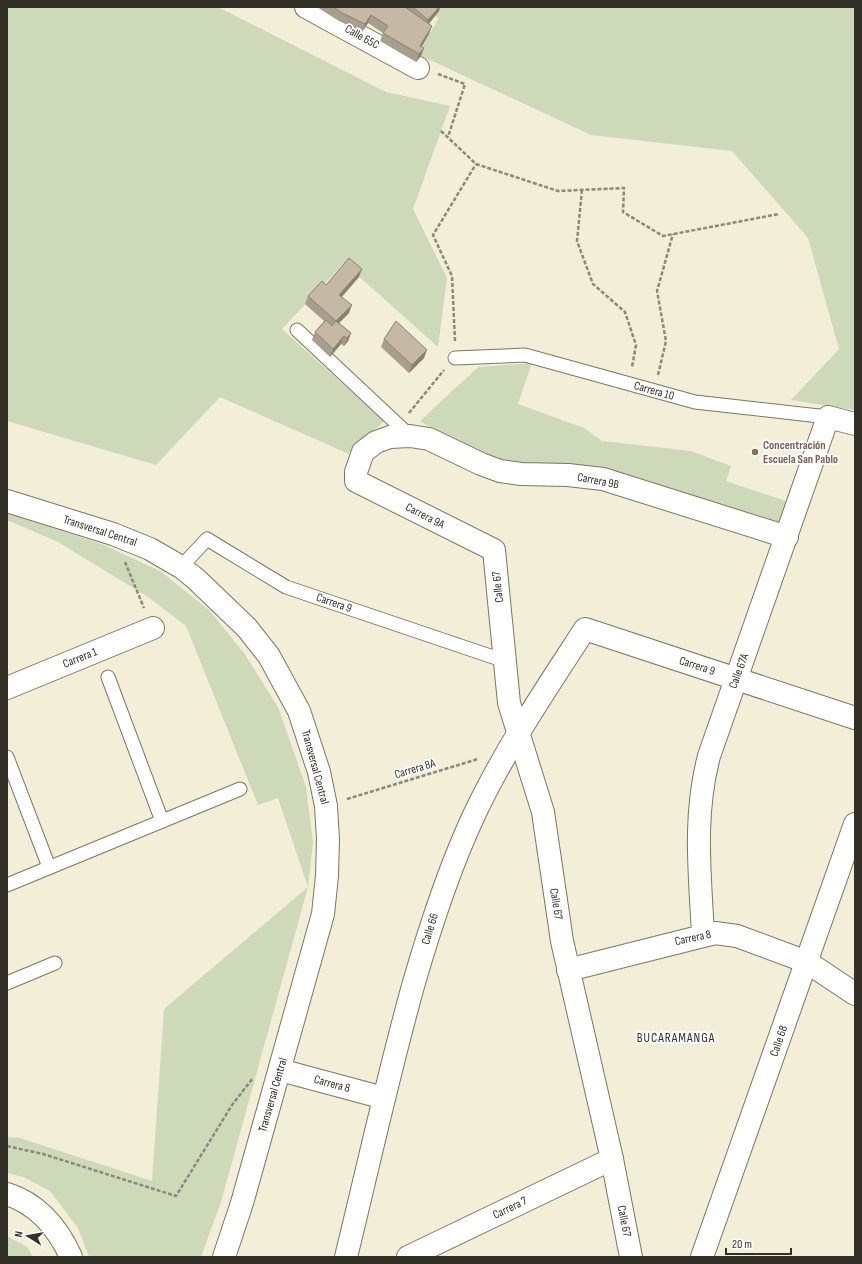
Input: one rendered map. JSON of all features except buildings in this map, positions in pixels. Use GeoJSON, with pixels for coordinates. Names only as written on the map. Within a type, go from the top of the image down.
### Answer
{"type":"FeatureCollection","features":[{"type":"Feature","properties":{"kind":"street","name":"Calle 65C"},"geometry":{"type":"LineString","coordinates":[[306,7],[418,68]]}},
{"type":"Feature","properties":{"kind":"street","name":"Carrera 10"},"geometry":{"type":"LineString","coordinates":[[828,417],[855,424]]}},
{"type":"Feature","properties":{"kind":"street","name":"Calle 67A"},"geometry":{"type":"LineString","coordinates":[[703,935],[698,845],[698,812],[702,784],[709,756],[828,417]]}},
{"type":"Feature","properties":{"kind":"street","name":"Carrera 9B"},"geometry":{"type":"LineString","coordinates":[[356,481],[356,472],[363,452],[376,442],[404,431],[429,439],[481,464],[500,471],[521,474],[568,475],[603,479],[787,537]]}},
{"type":"Feature","properties":{"kind":"street","name":"Carrera 9A"},"geometry":{"type":"LineString","coordinates":[[356,481],[494,550]]}},
{"type":"Feature","properties":{"kind":"street","name":"Transversal Central"},"geometry":{"type":"LineString","coordinates":[[7,501],[113,534],[150,549],[181,567],[247,628],[269,656],[284,680],[299,711],[310,740],[326,806],[328,876],[323,914],[242,1203],[224,1257]]}},
{"type":"Feature","properties":{"kind":"street","name":"Calle 67"},"geometry":{"type":"LineString","coordinates":[[494,550],[514,740],[543,812],[556,907],[568,970],[612,1159],[631,1257]]}},
{"type":"Feature","properties":{"kind":"street","name":"Carrera 1"},"geometry":{"type":"LineString","coordinates":[[7,688],[153,628]]}},
{"type":"Feature","properties":{"kind":"street","name":"Carrera 9"},"geometry":{"type":"LineString","coordinates":[[585,629],[855,718]]}},
{"type":"Feature","properties":{"kind":"street","name":"Calle 66"},"geometry":{"type":"LineString","coordinates":[[346,1257],[401,1030],[435,913],[453,865],[475,813],[514,740],[585,629]]}},
{"type":"Feature","properties":{"kind":"street","name":"Calle 68"},"geometry":{"type":"LineString","coordinates":[[702,1257],[855,824]]}},
{"type":"Feature","properties":{"kind":"street","name":"Carrera 8"},"geometry":{"type":"LineString","coordinates":[[568,970],[715,933],[737,936],[807,962],[855,994]]}},
{"type":"Feature","properties":{"kind":"street","name":"Carrera 8"},"geometry":{"type":"LineString","coordinates":[[280,1070],[384,1098]]}},
{"type":"Feature","properties":{"kind":"street","name":"Carrera 7"},"geometry":{"type":"LineString","coordinates":[[408,1257],[612,1159]]}},
{"type":"Feature","properties":{"kind":"street"},"geometry":{"type":"LineString","coordinates":[[7,1194],[31,1204],[48,1220],[63,1240],[71,1257]]}},
{"type":"Feature","properties":{"kind":"lane"},"geometry":{"type":"LineString","coordinates":[[297,330],[404,431]]}},
{"type":"Feature","properties":{"kind":"lane","name":"Carrera 10"},"geometry":{"type":"LineString","coordinates":[[455,358],[525,355],[695,402],[828,417]]}},
{"type":"Feature","properties":{"kind":"lane","name":"Carrera 9"},"geometry":{"type":"LineString","coordinates":[[181,567],[207,539],[286,587],[505,661]]}},
{"type":"Feature","properties":{"kind":"lane"},"geometry":{"type":"LineString","coordinates":[[108,677],[162,821]]}},
{"type":"Feature","properties":{"kind":"lane"},"geometry":{"type":"LineString","coordinates":[[7,757],[49,867]]}},
{"type":"Feature","properties":{"kind":"lane"},"geometry":{"type":"LineString","coordinates":[[7,885],[240,789]]}},
{"type":"Feature","properties":{"kind":"lane"},"geometry":{"type":"LineString","coordinates":[[7,983],[55,963]]}},
{"type":"Feature","properties":{"kind":"path"},"geometry":{"type":"LineString","coordinates":[[418,68],[465,84],[448,138]]}},
{"type":"Feature","properties":{"kind":"path"},"geometry":{"type":"LineString","coordinates":[[441,132],[476,164],[558,191],[624,188],[624,212],[663,236],[779,214]]}},
{"type":"Feature","properties":{"kind":"path"},"geometry":{"type":"LineString","coordinates":[[404,431],[455,358],[452,276],[433,235],[476,164]]}},
{"type":"Feature","properties":{"kind":"path"},"geometry":{"type":"LineString","coordinates":[[582,190],[578,241],[593,284],[625,312],[636,345],[629,384]]}},
{"type":"Feature","properties":{"kind":"path"},"geometry":{"type":"LineString","coordinates":[[654,391],[666,340],[657,291],[673,234]]}},
{"type":"Feature","properties":{"kind":"path"},"geometry":{"type":"LineString","coordinates":[[113,534],[153,628]]}},
{"type":"Feature","properties":{"kind":"path","name":"Carrera 8A"},"geometry":{"type":"LineString","coordinates":[[326,806],[514,740]]}},
{"type":"Feature","properties":{"kind":"path"},"geometry":{"type":"LineString","coordinates":[[7,1146],[43,1154],[176,1196],[232,1105]]}},
{"type":"Feature","properties":{"kind":"green space"},"geometry":{"type":"Polygon","coordinates":[[[7,7],[218,7],[386,92],[450,106],[413,209],[447,278],[438,347],[344,263],[282,329],[384,421],[349,454],[220,397],[156,465],[7,421],[7,7]]]}},
{"type":"Feature","properties":{"kind":"green space"},"geometry":{"type":"Polygon","coordinates":[[[420,7],[855,7],[855,410],[791,400],[839,349],[808,238],[732,151],[591,135],[417,54],[439,18],[420,7]]]}},
{"type":"Feature","properties":{"kind":"green space"},"geometry":{"type":"Polygon","coordinates":[[[532,363],[518,404],[584,428],[602,441],[691,451],[731,466],[726,481],[789,502],[780,527],[508,464],[469,452],[420,421],[478,367],[532,363]]]}},
{"type":"Feature","properties":{"kind":"green space"},"geometry":{"type":"Polygon","coordinates":[[[7,513],[104,545],[160,571],[209,610],[244,653],[278,707],[306,787],[313,842],[308,887],[278,798],[258,805],[186,626],[148,597],[58,542],[7,520],[7,513]]]}},
{"type":"Feature","properties":{"kind":"green space"},"geometry":{"type":"Polygon","coordinates":[[[308,887],[221,1202],[201,1257],[89,1257],[78,1228],[50,1191],[23,1177],[7,1173],[7,1137],[20,1138],[152,1181],[164,1009],[308,887]]]}},
{"type":"Feature","properties":{"kind":"green space"},"geometry":{"type":"Polygon","coordinates":[[[7,1236],[27,1247],[33,1257],[7,1257],[7,1236]]]}},
{"type":"Feature","properties":{"kind":"place","name":"Concentración Escuela San Pablo"},"geometry":{"type":"Point","coordinates":[755,452]}},
{"type":"Feature","properties":{"kind":"district","name":"BUCARAMANGA"},"geometry":{"type":"Point","coordinates":[676,1038]}}]}
